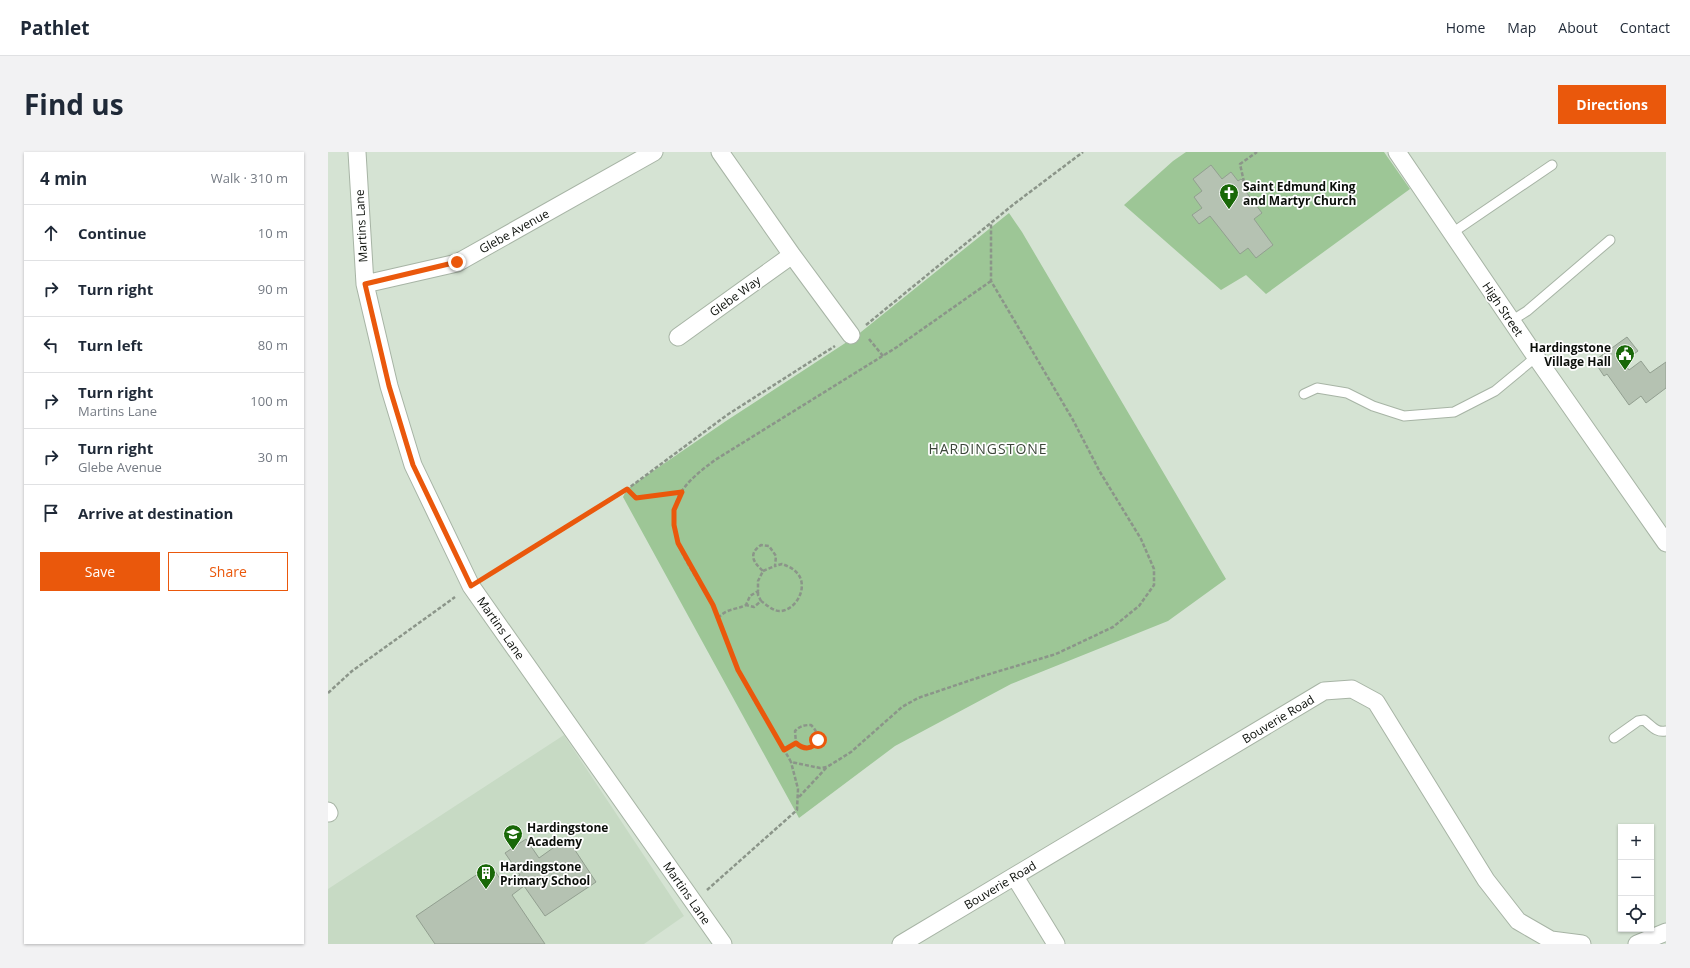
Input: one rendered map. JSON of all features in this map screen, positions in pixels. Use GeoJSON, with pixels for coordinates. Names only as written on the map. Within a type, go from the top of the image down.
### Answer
{"type":"FeatureCollection","features":[{"type":"Feature","properties":{"kind":"street","name":"Martins Lane"},"geometry":{"type":"LineString","coordinates":[[357,152],[365,284],[389,386],[413,465],[471,586],[723,944]]}},
{"type":"Feature","properties":{"kind":"street","name":"Glebe Avenue"},"geometry":{"type":"LineString","coordinates":[[365,284],[457,262],[654,152]]}},
{"type":"Feature","properties":{"kind":"street"},"geometry":{"type":"LineString","coordinates":[[720,152],[792,255],[856,332]]}},
{"type":"Feature","properties":{"kind":"street","name":"High Street"},"geometry":{"type":"LineString","coordinates":[[1397,152],[1511,321],[1666,543]]}},
{"type":"Feature","properties":{"kind":"street","name":"Glebe Way"},"geometry":{"type":"LineString","coordinates":[[678,338],[792,255]]}},
{"type":"Feature","properties":{"kind":"street","name":"Bouverie Road"},"geometry":{"type":"LineString","coordinates":[[901,944],[1324,691],[1352,689],[1376,702],[1486,880],[1518,921],[1551,940],[1582,944]]}},
{"type":"Feature","properties":{"kind":"street"},"geometry":{"type":"LineString","coordinates":[[1014,877],[1056,944]]}},
{"type":"Feature","properties":{"kind":"street"},"geometry":{"type":"LineString","coordinates":[[1637,944],[1666,932]]}},
{"type":"Feature","properties":{"kind":"lane"},"geometry":{"type":"LineString","coordinates":[[1452,233],[1552,165]]}},
{"type":"Feature","properties":{"kind":"lane"},"geometry":{"type":"LineString","coordinates":[[1511,321],[1527,311],[1610,240]]}},
{"type":"Feature","properties":{"kind":"lane"},"geometry":{"type":"LineString","coordinates":[[1304,394],[1317,388],[1347,393],[1373,406],[1404,416],[1454,412],[1495,391],[1536,357]]}},
{"type":"Feature","properties":{"kind":"lane"},"geometry":{"type":"LineString","coordinates":[[1614,738],[1638,721],[1644,720],[1656,730],[1661,732],[1666,731]]}},
{"type":"Feature","properties":{"kind":"path"},"geometry":{"type":"LineString","coordinates":[[328,693],[352,671],[471,586],[627,489],[727,415],[856,332],[991,223],[1083,152]]}},
{"type":"Feature","properties":{"kind":"path"},"geometry":{"type":"LineString","coordinates":[[1244,182],[1240,164],[1257,152]]}},
{"type":"Feature","properties":{"kind":"path"},"geometry":{"type":"LineString","coordinates":[[798,797],[827,767],[851,752],[896,712],[918,698],[983,676],[1056,654],[1113,627],[1139,606],[1154,585],[1154,569],[1141,539],[1100,472],[1073,420],[990,281],[991,223]]}},
{"type":"Feature","properties":{"kind":"path"},"geometry":{"type":"LineString","coordinates":[[694,902],[797,810],[798,797],[791,762],[738,670],[718,618],[678,543],[674,525],[674,510],[682,492],[693,477],[715,460],[883,356],[990,281]]}},
{"type":"Feature","properties":{"kind":"path"},"geometry":{"type":"LineString","coordinates":[[856,332],[883,356]]}},
{"type":"Feature","properties":{"kind":"path"},"geometry":{"type":"LineString","coordinates":[[627,489],[636,498],[682,492]]}},
{"type":"Feature","properties":{"kind":"path"},"geometry":{"type":"LineString","coordinates":[[763,571],[755,564],[753,556],[756,549],[761,546],[769,546],[773,550],[776,556],[774,566]]}},
{"type":"Feature","properties":{"kind":"path"},"geometry":{"type":"LineString","coordinates":[[782,564],[792,569],[798,575],[801,581],[800,596],[794,605],[781,611],[773,609],[762,601],[758,595],[758,581],[763,571],[782,564]]}},
{"type":"Feature","properties":{"kind":"path"},"geometry":{"type":"LineString","coordinates":[[746,605],[750,596],[758,591]]}},
{"type":"Feature","properties":{"kind":"path"},"geometry":{"type":"LineString","coordinates":[[718,618],[724,611],[732,608],[737,609],[746,605],[754,607],[762,601]]}},
{"type":"Feature","properties":{"kind":"path"},"geometry":{"type":"LineString","coordinates":[[811,724],[816,729],[818,740],[811,748],[806,748],[796,743],[795,731],[799,728],[804,725],[811,724]]}},
{"type":"Feature","properties":{"kind":"path"},"geometry":{"type":"LineString","coordinates":[[784,750],[796,743]]}},
{"type":"Feature","properties":{"kind":"path"},"geometry":{"type":"LineString","coordinates":[[791,762],[820,768],[827,767]]}},
{"type":"Feature","properties":{"kind":"shaded area","name":"Hardingstone Academy"},"geometry":{"type":"Polygon","coordinates":[[[564,735],[684,916],[644,944],[328,944],[328,889],[564,735]]]}},
{"type":"Feature","properties":{"kind":"green space"},"geometry":{"type":"Polygon","coordinates":[[[1186,152],[1384,152],[1410,189],[1266,294],[1246,275],[1221,290],[1124,205],[1173,161],[1186,152]]]}},
{"type":"Feature","properties":{"kind":"green space"},"geometry":{"type":"Polygon","coordinates":[[[1009,213],[1022,232],[1226,579],[1168,621],[1011,684],[895,746],[799,818],[623,497],[627,489],[726,421],[856,336],[1009,213]]]}},
{"type":"Feature","properties":{"kind":"building","name":"Saint Edmund King and Martyr Church"},"geometry":{"type":"Polygon","coordinates":[[[1211,165],[1222,179],[1231,172],[1238,181],[1241,179],[1248,186],[1244,189],[1262,213],[1254,219],[1273,245],[1256,258],[1248,248],[1240,254],[1210,216],[1199,224],[1192,215],[1202,208],[1194,197],[1202,191],[1193,179],[1211,165]]]}},
{"type":"Feature","properties":{"kind":"building","name":"Hardingstone Village Hall"},"geometry":{"type":"Polygon","coordinates":[[[1627,337],[1638,351],[1623,362],[1629,370],[1641,361],[1650,373],[1666,362],[1666,388],[1646,403],[1641,396],[1629,405],[1607,374],[1604,376],[1594,361],[1627,337]]]}},
{"type":"Feature","properties":{"kind":"building","name":"Hardingstone Primary School"},"geometry":{"type":"Polygon","coordinates":[[[567,838],[596,882],[545,916],[524,886],[512,895],[545,944],[435,944],[416,916],[491,865],[504,885],[520,875],[505,853],[526,839],[539,858],[567,838]]]}},
{"type":"Feature","properties":{"kind":"place","name":"Saint Edmund King and Martyr Church"},"geometry":{"type":"Point","coordinates":[1229,210]}},
{"type":"Feature","properties":{"kind":"place","name":"Hardingstone Village Hall"},"geometry":{"type":"Point","coordinates":[1625,371]}},
{"type":"Feature","properties":{"kind":"place","name":"Hardingstone Academy"},"geometry":{"type":"Point","coordinates":[513,851]}},
{"type":"Feature","properties":{"kind":"place","name":"Hardingstone Primary School"},"geometry":{"type":"Point","coordinates":[486,890]}},
{"type":"Feature","properties":{"kind":"district","name":"HARDINGSTONE"},"geometry":{"type":"Point","coordinates":[988,448]}},
{"type":"Feature","properties":{"kind":"route"},"geometry":{"type":"LineString","coordinates":[[457,262],[365,284],[389,386],[413,465],[471,586],[627,489],[636,498],[682,492],[674,510],[674,525],[678,543],[713,605],[738,670],[784,750],[796,743],[800,747],[811,748],[818,740]]}}]}
